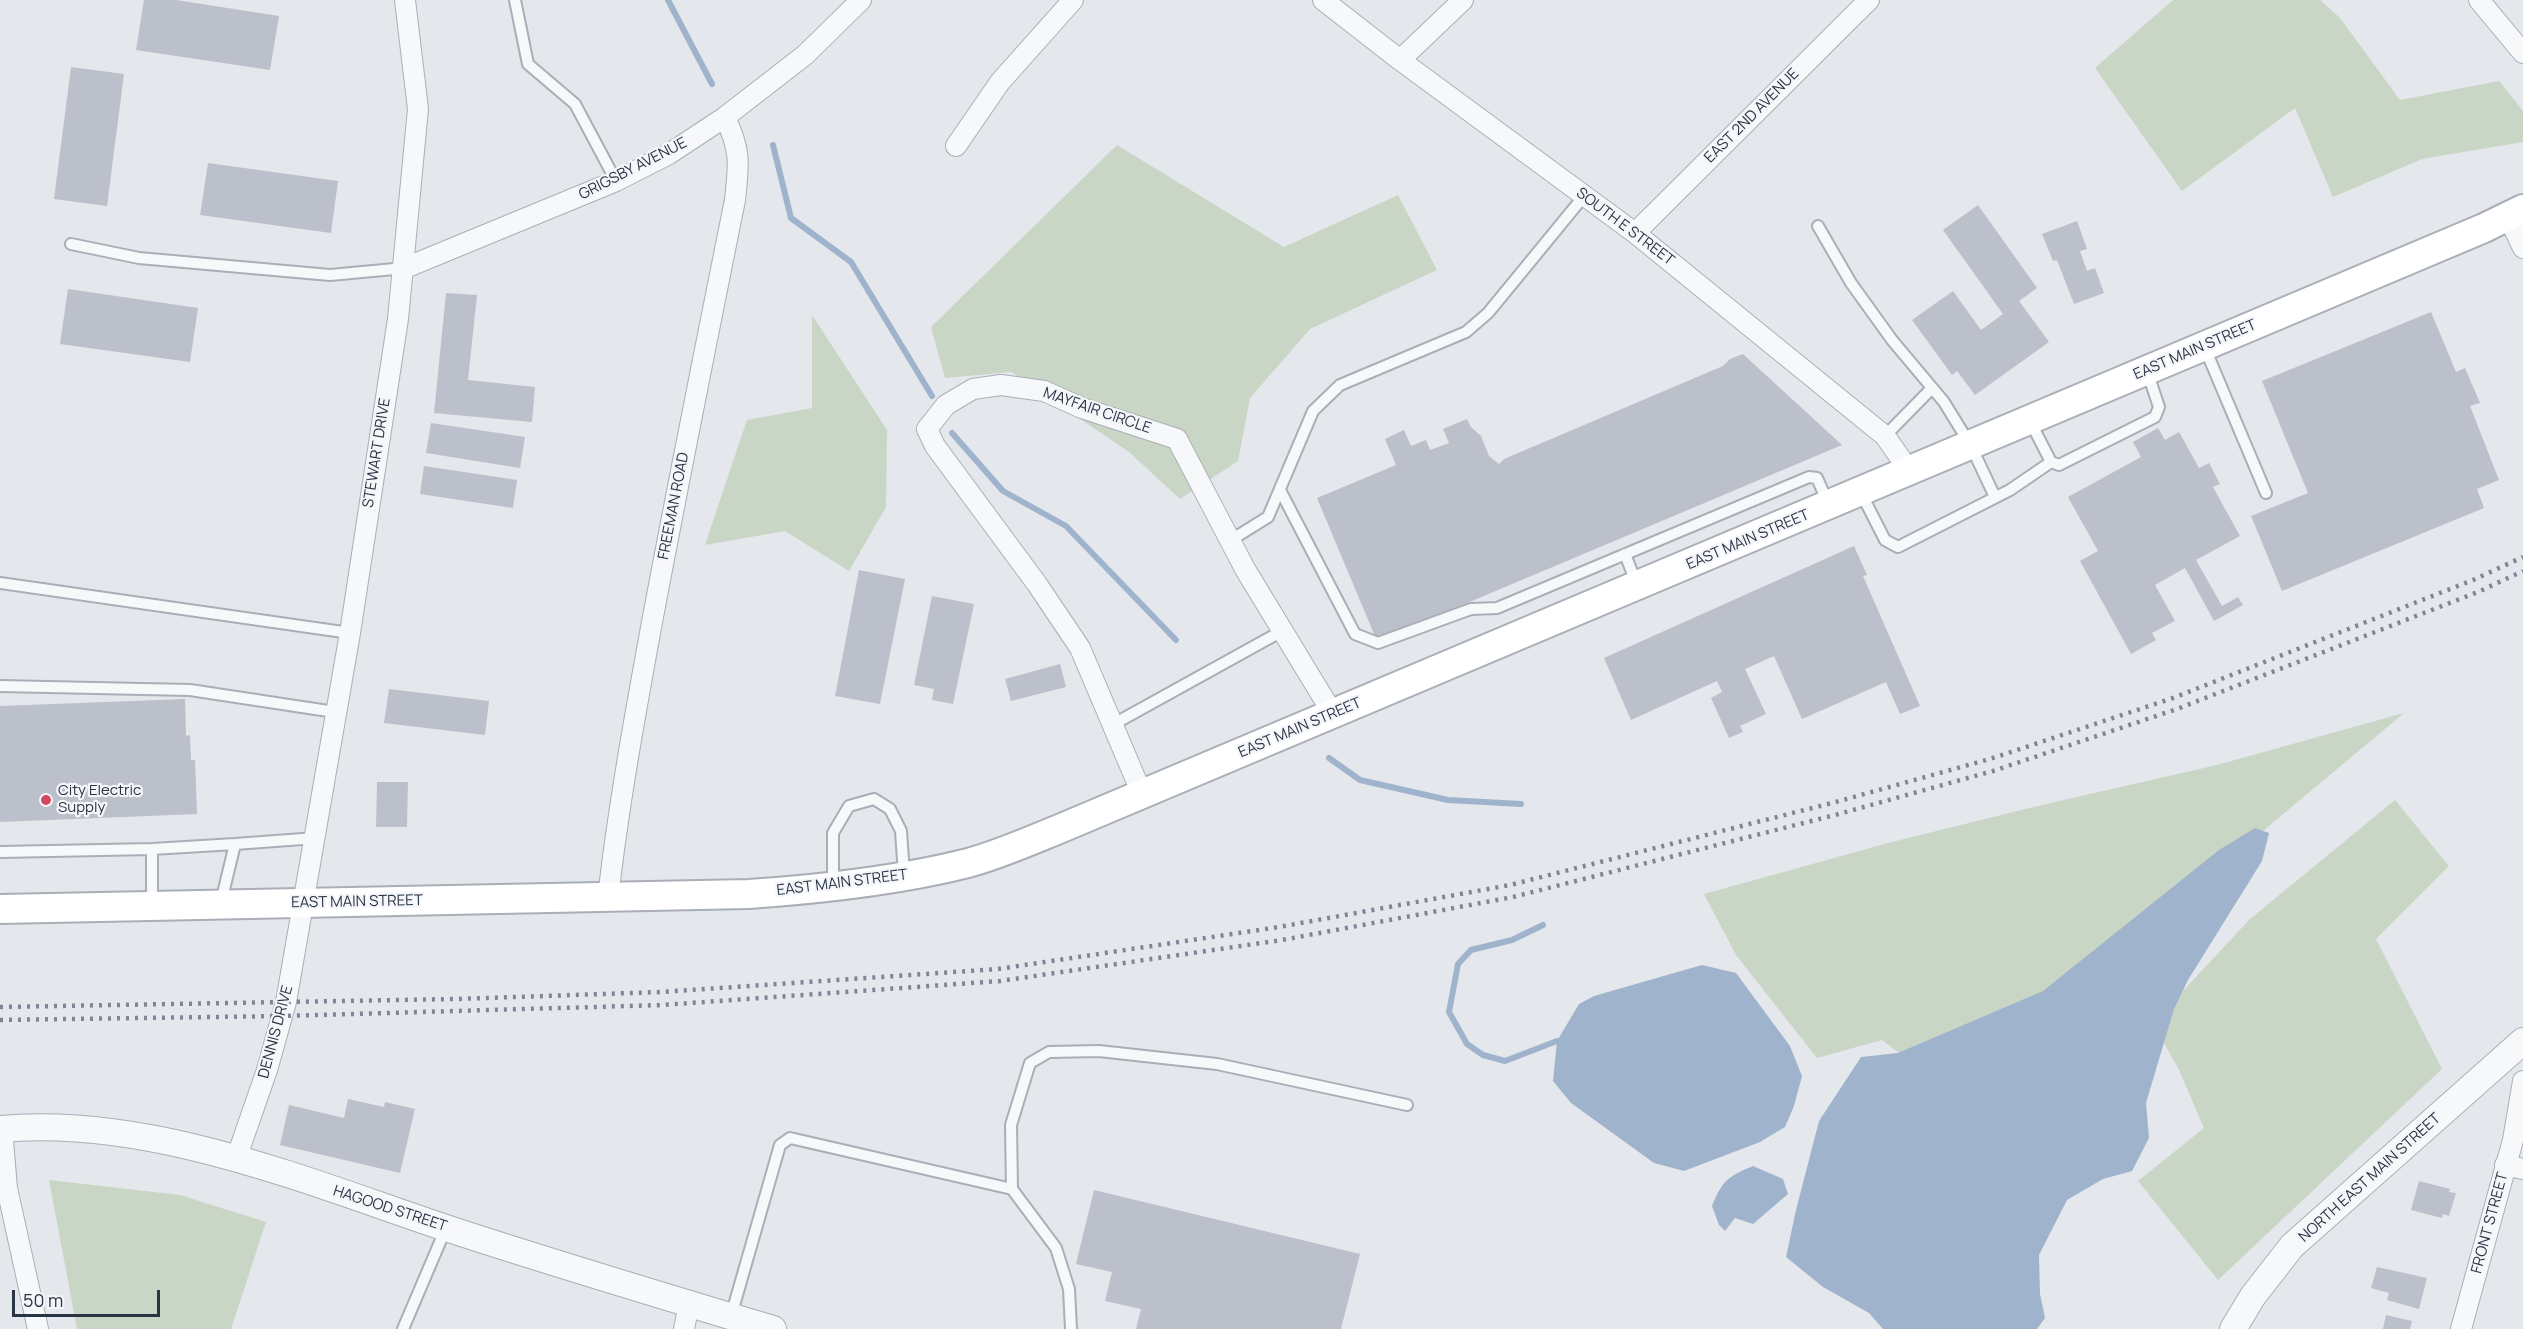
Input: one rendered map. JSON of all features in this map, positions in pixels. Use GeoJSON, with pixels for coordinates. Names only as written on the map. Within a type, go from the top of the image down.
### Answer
{"type":"FeatureCollection","features":[{"type":"Feature","properties":{"kind":"main road","name":"EAST MAIN STREET"},"geometry":{"type":"LineString","coordinates":[[0,909],[749,894],[833,887],[904,876],[969,862],[1003,851],[1142,794],[1830,506],[2516,213]]}},
{"type":"Feature","properties":{"kind":"street","name":"GRIGSBY AVENUE"},"geometry":{"type":"LineString","coordinates":[[405,268],[616,181],[669,154],[725,117],[805,56],[861,0]]}},
{"type":"Feature","properties":{"kind":"street"},"geometry":{"type":"LineString","coordinates":[[956,146],[1000,82],[1073,0]]}},
{"type":"Feature","properties":{"kind":"street","name":"SOUTH E STREET"},"geometry":{"type":"LineString","coordinates":[[1323,0],[1400,60],[1635,233],[1885,436],[1910,472]]}},
{"type":"Feature","properties":{"kind":"street"},"geometry":{"type":"LineString","coordinates":[[1400,60],[1463,0]]}},
{"type":"Feature","properties":{"kind":"street","name":"EAST 2ND AVENUE"},"geometry":{"type":"LineString","coordinates":[[1635,233],[1869,0]]}},
{"type":"Feature","properties":{"kind":"street"},"geometry":{"type":"LineString","coordinates":[[2479,0],[2523,53]]}},
{"type":"Feature","properties":{"kind":"street","name":"STEWART DRIVE"},"geometry":{"type":"LineString","coordinates":[[304,903],[350,633],[405,268],[418,109],[408,1]]}},
{"type":"Feature","properties":{"kind":"street","name":"FREEMAN ROAD"},"geometry":{"type":"LineString","coordinates":[[608,898],[646,658],[735,200],[739,157],[736,139],[725,117]]}},
{"type":"Feature","properties":{"kind":"street"},"geometry":{"type":"LineString","coordinates":[[2516,213],[2523,248]]}},
{"type":"Feature","properties":{"kind":"street","name":"MAYFAIR CIRCLE"},"geometry":{"type":"LineString","coordinates":[[1142,794],[1080,648],[1037,584],[935,446],[927,429],[946,405],[973,389],[1001,385],[1044,391],[1082,408],[1155,430],[1177,440],[1230,540],[1333,714]]}},
{"type":"Feature","properties":{"kind":"street","name":"DENNIS DRIVE"},"geometry":{"type":"LineString","coordinates":[[236,1159],[283,1016],[304,903]]}},
{"type":"Feature","properties":{"kind":"street","name":"NORTH EAST MAIN STREET"},"geometry":{"type":"LineString","coordinates":[[2233,1329],[2253,1296],[2292,1246],[2523,1041]]}},
{"type":"Feature","properties":{"kind":"street","name":"FRONT STREET"},"geometry":{"type":"LineString","coordinates":[[2461,1329],[2514,1167],[2513,1140],[2523,1081]]}},
{"type":"Feature","properties":{"kind":"street","name":"HAGOOD STREET"},"geometry":{"type":"LineString","coordinates":[[1,1128],[64,1126],[137,1134],[236,1159],[446,1228],[773,1329]]}},
{"type":"Feature","properties":{"kind":"street"},"geometry":{"type":"LineString","coordinates":[[1,1128],[7,1188],[38,1329]]}},
{"type":"Feature","properties":{"kind":"street"},"geometry":{"type":"LineString","coordinates":[[684,1329],[689,1304]]}},
{"type":"Feature","properties":{"kind":"lane"},"geometry":{"type":"LineString","coordinates":[[515,0],[528,64],[575,104],[616,181]]}},
{"type":"Feature","properties":{"kind":"lane"},"geometry":{"type":"LineString","coordinates":[[1230,540],[1268,517],[1313,411],[1340,385],[1466,332],[1488,313],[1584,196]]}},
{"type":"Feature","properties":{"kind":"lane"},"geometry":{"type":"LineString","coordinates":[[1818,226],[1851,284],[1892,340],[1944,402],[1971,446],[1995,497]]}},
{"type":"Feature","properties":{"kind":"lane"},"geometry":{"type":"LineString","coordinates":[[71,244],[139,258],[330,275],[405,268]]}},
{"type":"Feature","properties":{"kind":"lane"},"geometry":{"type":"LineString","coordinates":[[2204,346],[2266,494]]}},
{"type":"Feature","properties":{"kind":"lane"},"geometry":{"type":"LineString","coordinates":[[2030,421],[2051,462],[2059,465],[2155,417],[2159,407],[2147,370]]}},
{"type":"Feature","properties":{"kind":"lane"},"geometry":{"type":"LineString","coordinates":[[1885,436],[1932,388]]}},
{"type":"Feature","properties":{"kind":"lane"},"geometry":{"type":"LineString","coordinates":[[1861,492],[1885,540],[1898,547],[1995,497],[2051,462]]}},
{"type":"Feature","properties":{"kind":"lane"},"geometry":{"type":"LineString","coordinates":[[1280,490],[1355,634],[1378,644],[1471,609],[1497,608],[1809,477],[1817,478],[1830,506]]}},
{"type":"Feature","properties":{"kind":"lane"},"geometry":{"type":"LineString","coordinates":[[1625,554],[1638,586]]}},
{"type":"Feature","properties":{"kind":"lane"},"geometry":{"type":"LineString","coordinates":[[0,583],[350,633]]}},
{"type":"Feature","properties":{"kind":"lane"},"geometry":{"type":"LineString","coordinates":[[1112,725],[1282,631]]}},
{"type":"Feature","properties":{"kind":"lane"},"geometry":{"type":"LineString","coordinates":[[0,686],[190,690],[335,712]]}},
{"type":"Feature","properties":{"kind":"lane"},"geometry":{"type":"LineString","coordinates":[[833,887],[833,833],[849,806],[874,799],[890,809],[901,831],[904,876]]}},
{"type":"Feature","properties":{"kind":"lane"},"geometry":{"type":"LineString","coordinates":[[0,852],[152,849],[316,838]]}},
{"type":"Feature","properties":{"kind":"lane"},"geometry":{"type":"LineString","coordinates":[[220,905],[235,844]]}},
{"type":"Feature","properties":{"kind":"lane"},"geometry":{"type":"LineString","coordinates":[[152,849],[152,906]]}},
{"type":"Feature","properties":{"kind":"lane"},"geometry":{"type":"LineString","coordinates":[[1071,1329],[1069,1289],[1056,1248],[1012,1189],[1011,1125],[1030,1063],[1049,1052],[1100,1051],[1217,1064],[1407,1105]]}},
{"type":"Feature","properties":{"kind":"lane"},"geometry":{"type":"LineString","coordinates":[[731,1316],[780,1146],[790,1138],[1012,1189]]}},
{"type":"Feature","properties":{"kind":"lane"},"geometry":{"type":"LineString","coordinates":[[403,1329],[446,1228]]}},
{"type":"Feature","properties":{"kind":"green space"},"geometry":{"type":"Polygon","coordinates":[[[2173,0],[2320,0],[2340,18],[2400,100],[2499,81],[2523,111],[2523,142],[2422,159],[2333,197],[2295,108],[2182,191],[2095,68],[2173,0]]]}},
{"type":"Feature","properties":{"kind":"green space"},"geometry":{"type":"Polygon","coordinates":[[[1117,145],[1284,247],[1398,195],[1437,270],[1310,329],[1250,398],[1238,461],[1180,499],[1129,452],[1011,372],[945,378],[931,327],[1117,145]]]}},
{"type":"Feature","properties":{"kind":"green space"},"geometry":{"type":"Polygon","coordinates":[[[812,315],[887,430],[886,507],[849,571],[785,531],[705,545],[747,420],[812,408],[812,315]]]}},
{"type":"Feature","properties":{"kind":"green space"},"geometry":{"type":"Polygon","coordinates":[[[2404,713],[2203,881],[1926,1073],[1882,1040],[1817,1058],[1736,955],[1704,894],[1892,842],[2217,765],[2404,713]]]}},
{"type":"Feature","properties":{"kind":"green space"},"geometry":{"type":"Polygon","coordinates":[[[2395,800],[2449,866],[2376,939],[2442,1069],[2218,1280],[2138,1181],[2204,1128],[2179,1070],[2153,1023],[2250,919],[2395,800]]]}},
{"type":"Feature","properties":{"kind":"green space"},"geometry":{"type":"Polygon","coordinates":[[[49,1180],[180,1195],[266,1222],[231,1329],[77,1329],[49,1180]]]}},
{"type":"Feature","properties":{"kind":"water"},"geometry":{"type":"Polygon","coordinates":[[[2255,828],[2269,833],[2262,861],[2188,980],[2174,1009],[2146,1103],[2149,1138],[2132,1171],[2103,1179],[2067,1200],[2039,1255],[2040,1294],[2045,1318],[2037,1329],[1883,1329],[1869,1313],[1823,1287],[1786,1257],[1819,1121],[1861,1057],[1898,1053],[2043,991],[2219,850],[2255,828]]]}},
{"type":"Feature","properties":{"kind":"water"},"geometry":{"type":"Polygon","coordinates":[[[1702,965],[1736,973],[1790,1046],[1802,1076],[1794,1106],[1785,1127],[1760,1142],[1684,1171],[1654,1163],[1571,1103],[1553,1081],[1557,1041],[1579,1004],[1594,996],[1702,965]]]}},
{"type":"Feature","properties":{"kind":"water"},"geometry":{"type":"Polygon","coordinates":[[[1753,1166],[1783,1179],[1788,1194],[1753,1224],[1735,1218],[1725,1231],[1719,1225],[1712,1206],[1719,1190],[1727,1180],[1753,1166]]]}},
{"type":"Feature","properties":{"kind":"building"},"geometry":{"type":"Polygon","coordinates":[[[144,0],[176,0],[279,16],[270,70],[136,50],[144,0]]]}},
{"type":"Feature","properties":{"kind":"building"},"geometry":{"type":"Polygon","coordinates":[[[71,67],[124,74],[107,206],[54,199],[71,67]]]}},
{"type":"Feature","properties":{"kind":"building"},"geometry":{"type":"Polygon","coordinates":[[[208,163],[338,181],[331,233],[200,215],[208,163]]]}},
{"type":"Feature","properties":{"kind":"building"},"geometry":{"type":"Polygon","coordinates":[[[1978,205],[2037,288],[2019,301],[2049,342],[1975,395],[1957,371],[1952,375],[1912,320],[1953,291],[1981,330],[2003,314],[1943,230],[1978,205]]]}},
{"type":"Feature","properties":{"kind":"building"},"geometry":{"type":"Polygon","coordinates":[[[2077,221],[2087,249],[2080,251],[2087,271],[2095,268],[2104,293],[2074,304],[2057,260],[2053,261],[2042,234],[2077,221]]]}},
{"type":"Feature","properties":{"kind":"building"},"geometry":{"type":"Polygon","coordinates":[[[68,289],[198,308],[190,362],[60,344],[68,289]]]}},
{"type":"Feature","properties":{"kind":"building"},"geometry":{"type":"Polygon","coordinates":[[[446,293],[477,295],[468,380],[535,387],[532,422],[434,413],[446,293]]]}},
{"type":"Feature","properties":{"kind":"building"},"geometry":{"type":"Polygon","coordinates":[[[2431,312],[2456,372],[2465,368],[2480,403],[2470,406],[2499,480],[2477,489],[2484,508],[2282,591],[2251,516],[2308,493],[2262,381],[2431,312]]]}},
{"type":"Feature","properties":{"kind":"building"},"geometry":{"type":"Polygon","coordinates":[[[1743,354],[1842,445],[1377,641],[1317,498],[1396,465],[1385,439],[1404,430],[1411,446],[1426,440],[1430,450],[1449,443],[1443,429],[1467,419],[1471,427],[1481,436],[1489,456],[1499,464],[1504,459],[1723,366],[1730,359],[1743,354]]]}},
{"type":"Feature","properties":{"kind":"building"},"geometry":{"type":"Polygon","coordinates":[[[431,423],[525,437],[520,468],[426,453],[431,423]]]}},
{"type":"Feature","properties":{"kind":"building"},"geometry":{"type":"Polygon","coordinates":[[[2158,428],[2165,440],[2179,432],[2199,468],[2209,463],[2220,484],[2213,487],[2240,536],[2196,560],[2222,606],[2238,597],[2243,605],[2214,621],[2185,568],[2155,585],[2175,621],[2152,633],[2156,640],[2131,654],[2080,561],[2098,551],[2068,497],[2141,457],[2133,442],[2158,428]]]}},
{"type":"Feature","properties":{"kind":"building"},"geometry":{"type":"Polygon","coordinates":[[[424,466],[517,480],[513,508],[420,494],[424,466]]]}},
{"type":"Feature","properties":{"kind":"building"},"geometry":{"type":"Polygon","coordinates":[[[1854,546],[1867,575],[1863,576],[1920,706],[1900,714],[1886,682],[1802,719],[1774,656],[1745,669],[1766,714],[1740,726],[1743,732],[1729,738],[1711,698],[1722,692],[1717,681],[1631,720],[1604,658],[1854,546]]]}},
{"type":"Feature","properties":{"kind":"building"},"geometry":{"type":"Polygon","coordinates":[[[859,570],[905,579],[880,704],[835,696],[859,570]]]}},
{"type":"Feature","properties":{"kind":"building"},"geometry":{"type":"Polygon","coordinates":[[[932,596],[974,604],[953,704],[932,700],[934,689],[914,685],[932,596]]]}},
{"type":"Feature","properties":{"kind":"building"},"geometry":{"type":"Polygon","coordinates":[[[1060,664],[1066,687],[1011,701],[1005,679],[1060,664]]]}},
{"type":"Feature","properties":{"kind":"building"},"geometry":{"type":"Polygon","coordinates":[[[389,689],[489,701],[485,735],[384,723],[389,689]]]}},
{"type":"Feature","properties":{"kind":"building"},"geometry":{"type":"Polygon","coordinates":[[[185,699],[186,736],[190,735],[191,760],[195,760],[197,814],[0,822],[0,706],[185,699]]]}},
{"type":"Feature","properties":{"kind":"building"},"geometry":{"type":"Polygon","coordinates":[[[377,782],[408,782],[407,827],[376,827],[377,782]]]}},
{"type":"Feature","properties":{"kind":"building"},"geometry":{"type":"Polygon","coordinates":[[[348,1099],[384,1107],[385,1102],[415,1109],[400,1173],[280,1145],[289,1105],[344,1118],[348,1099]]]}},
{"type":"Feature","properties":{"kind":"building"},"geometry":{"type":"Polygon","coordinates":[[[2419,1181],[2450,1189],[2449,1192],[2456,1193],[2449,1216],[2443,1214],[2442,1218],[2411,1210],[2419,1181]]]}},
{"type":"Feature","properties":{"kind":"building"},"geometry":{"type":"Polygon","coordinates":[[[1094,1190],[1360,1254],[1341,1329],[1136,1329],[1141,1309],[1105,1301],[1112,1272],[1076,1264],[1094,1190]]]}},
{"type":"Feature","properties":{"kind":"building"},"geometry":{"type":"Polygon","coordinates":[[[2377,1267],[2427,1278],[2419,1309],[2387,1300],[2389,1293],[2371,1288],[2377,1267]]]}},
{"type":"Feature","properties":{"kind":"building"},"geometry":{"type":"Polygon","coordinates":[[[2386,1315],[2412,1321],[2410,1329],[2383,1329],[2386,1315]]]}},
{"type":"Feature","properties":{"kind":"waterway"},"geometry":{"type":"LineString","coordinates":[[668,0],[712,84]]}},
{"type":"Feature","properties":{"kind":"waterway"},"geometry":{"type":"LineString","coordinates":[[773,145],[791,218],[851,262],[932,396]]}},
{"type":"Feature","properties":{"kind":"waterway"},"geometry":{"type":"LineString","coordinates":[[952,433],[1003,491],[1066,526],[1176,640]]}},
{"type":"Feature","properties":{"kind":"waterway"},"geometry":{"type":"LineString","coordinates":[[1329,758],[1360,780],[1448,800],[1521,804]]}},
{"type":"Feature","properties":{"kind":"waterway"},"geometry":{"type":"LineString","coordinates":[[1543,925],[1512,940],[1471,950],[1458,964],[1449,1012],[1467,1044],[1483,1055],[1505,1061],[1557,1041]]}},
{"type":"Feature","properties":{"kind":"railway"},"geometry":{"type":"LineString","coordinates":[[0,1007],[456,999],[661,992],[998,969],[1279,927],[1510,885],[1832,803],[1990,759],[2173,698],[2473,580],[2523,557]]}},
{"type":"Feature","properties":{"kind":"railway"},"geometry":{"type":"LineString","coordinates":[[0,1020],[283,1016],[662,1005],[1000,981],[1282,940],[1513,897],[1835,815],[1993,771],[2177,709],[2478,592],[2523,571]]}},
{"type":"Feature","properties":{"kind":"place","name":"City Electric Supply"},"geometry":{"type":"Point","coordinates":[46,800]}}]}
